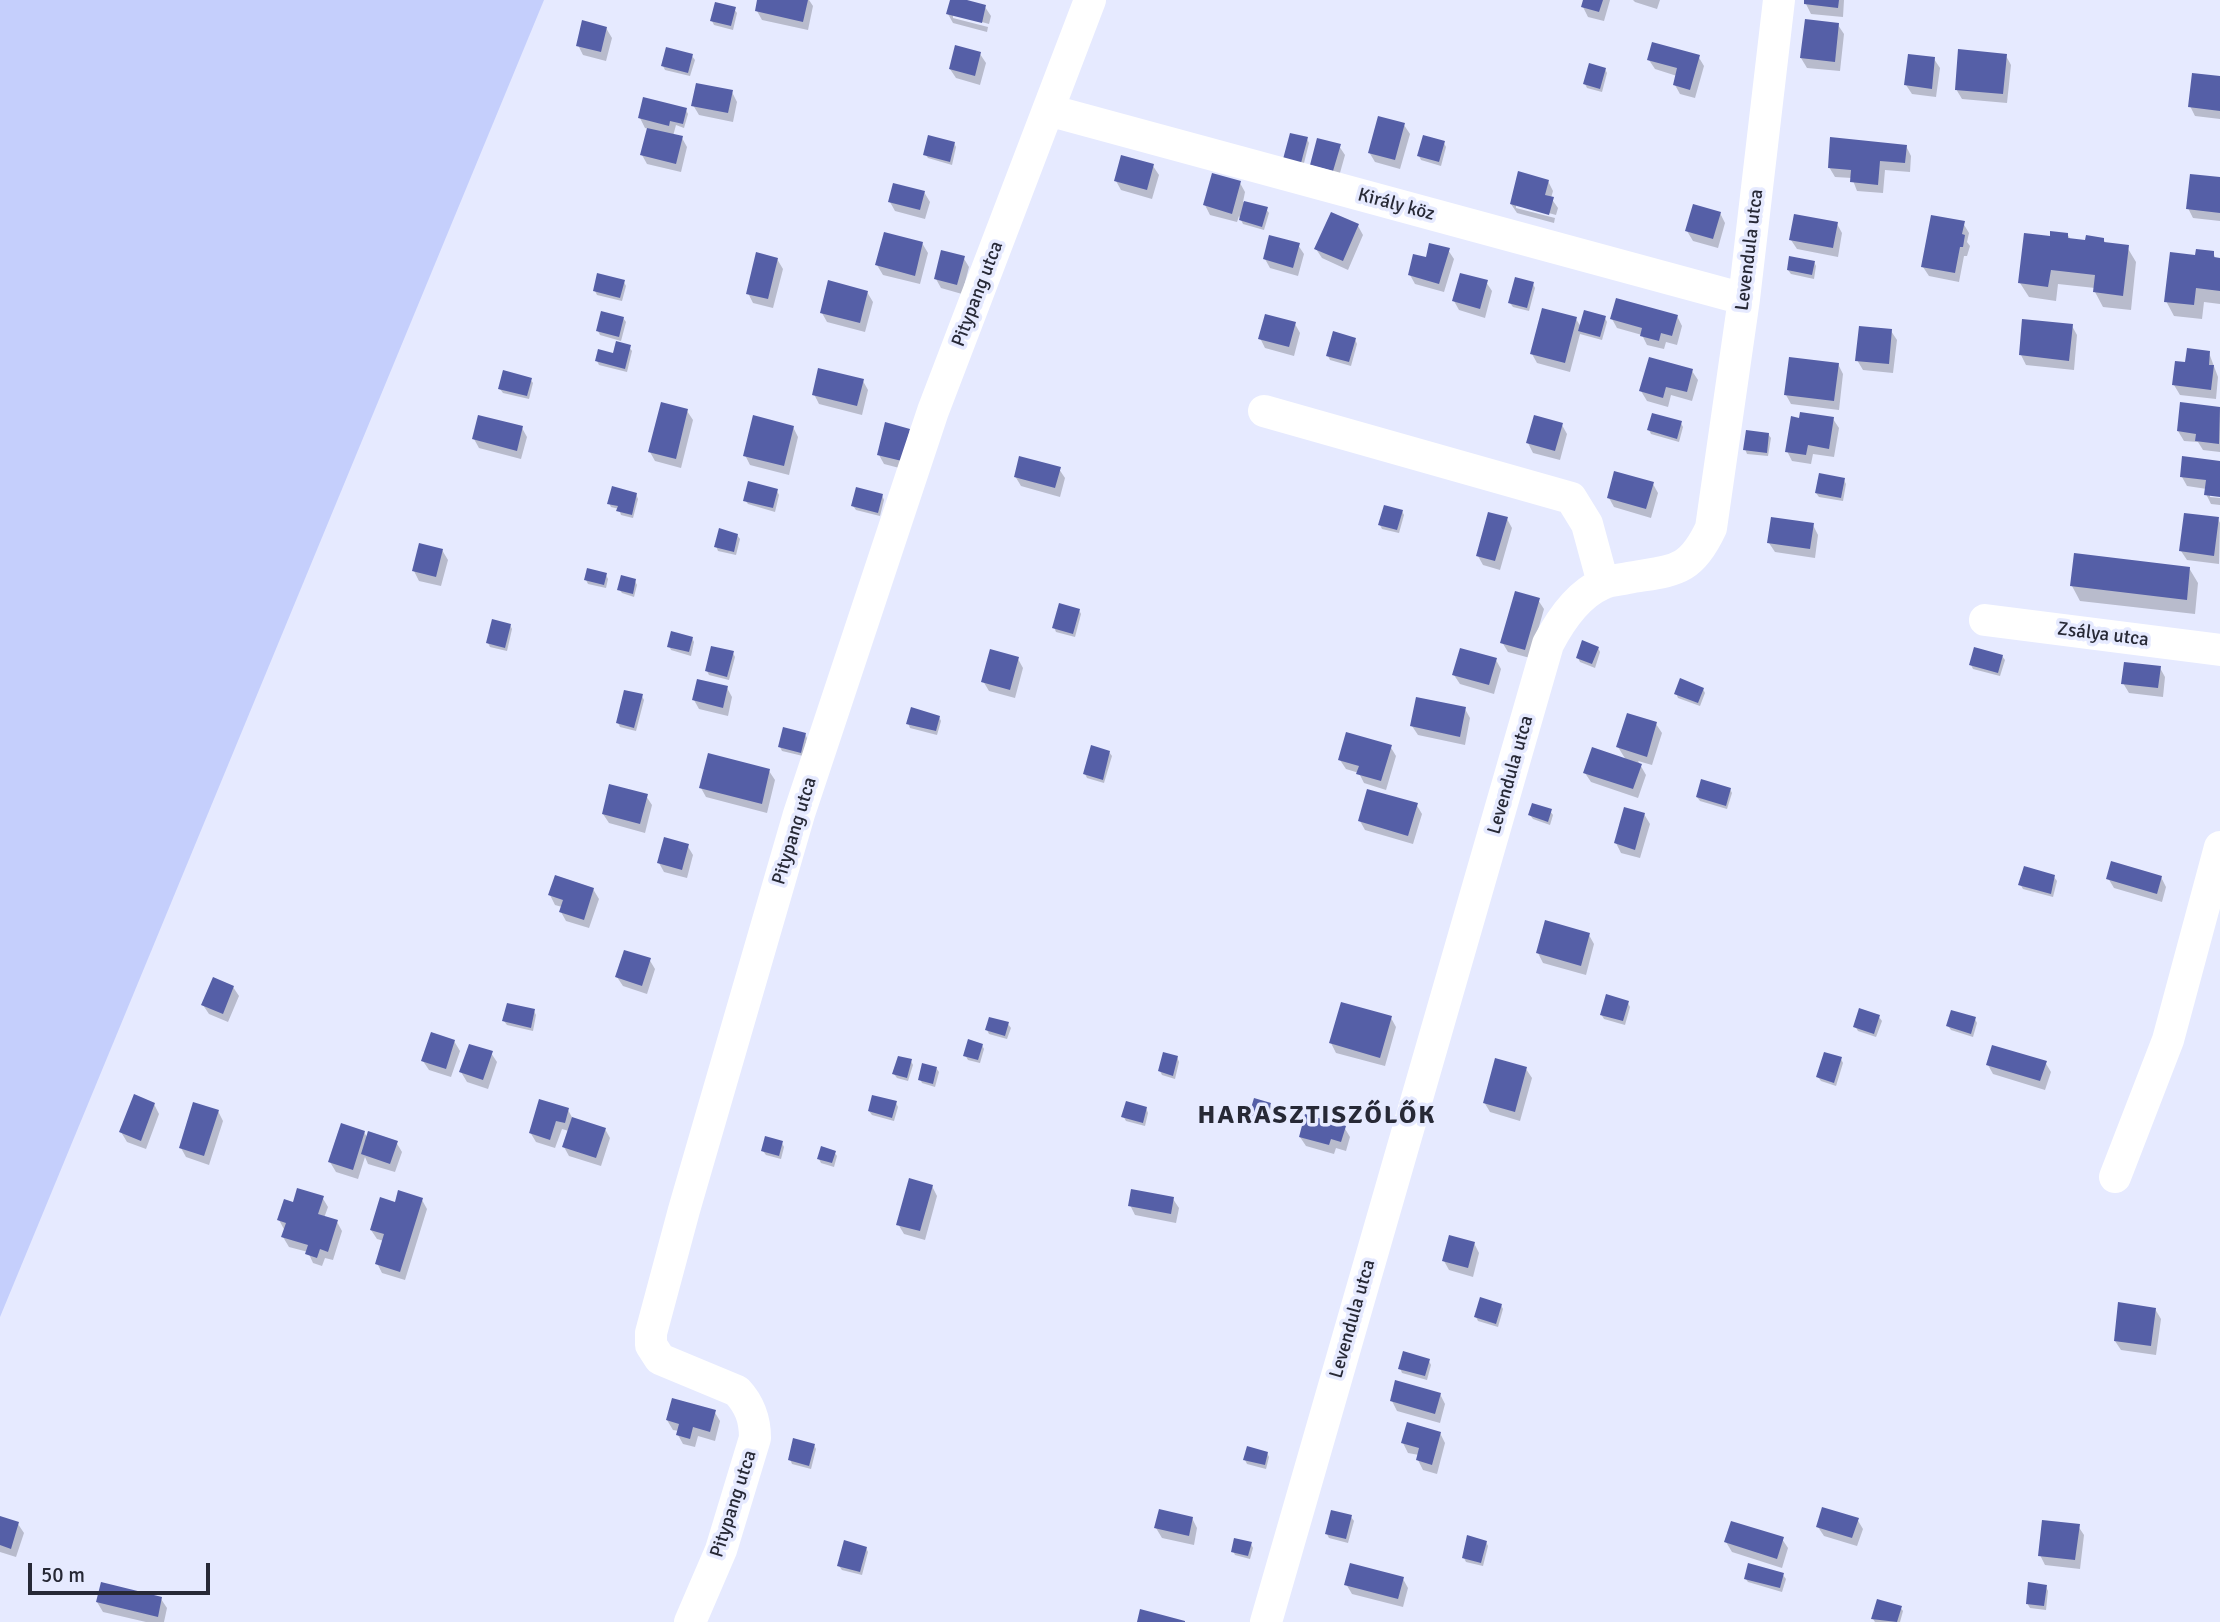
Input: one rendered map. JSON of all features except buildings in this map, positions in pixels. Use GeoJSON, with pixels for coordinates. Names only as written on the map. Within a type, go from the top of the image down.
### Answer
{"type":"FeatureCollection","features":[{"type":"Feature","properties":{"kind":"street","name":"Pitypang utca"},"geometry":{"type":"LineString","coordinates":[[690,1622],[721,1550],[755,1438],[755,1423],[745,1400],[737,1391],[660,1359],[651,1345],[651,1333],[684,1210],[804,801],[933,411],[1090,0]]}},
{"type":"Feature","properties":{"kind":"street","name":"Levendula utca"},"geometry":{"type":"LineString","coordinates":[[1266,1622],[1548,644],[1570,611],[1585,595],[1603,583],[1674,570],[1693,559],[1711,528],[1744,299],[1779,0]]}},
{"type":"Feature","properties":{"kind":"street","name":"Király köz"},"geometry":{"type":"LineString","coordinates":[[1048,110],[1744,299]]}},
{"type":"Feature","properties":{"kind":"street"},"geometry":{"type":"LineString","coordinates":[[1264,411],[1571,498],[1587,524],[1603,583]]}},
{"type":"Feature","properties":{"kind":"street","name":"Zsálya utca"},"geometry":{"type":"LineString","coordinates":[[1985,620],[2220,650]]}},
{"type":"Feature","properties":{"kind":"street"},"geometry":{"type":"LineString","coordinates":[[2115,1177],[2168,1040],[2220,847]]}},
{"type":"Feature","properties":{"kind":"shaded area"},"geometry":{"type":"Polygon","coordinates":[[[0,0],[544,0],[0,1317],[0,0]]]}},
{"type":"Feature","properties":{"kind":"district","name":"HARASZTISZŐLŐK"},"geometry":{"type":"Point","coordinates":[1317,1116]}}]}
